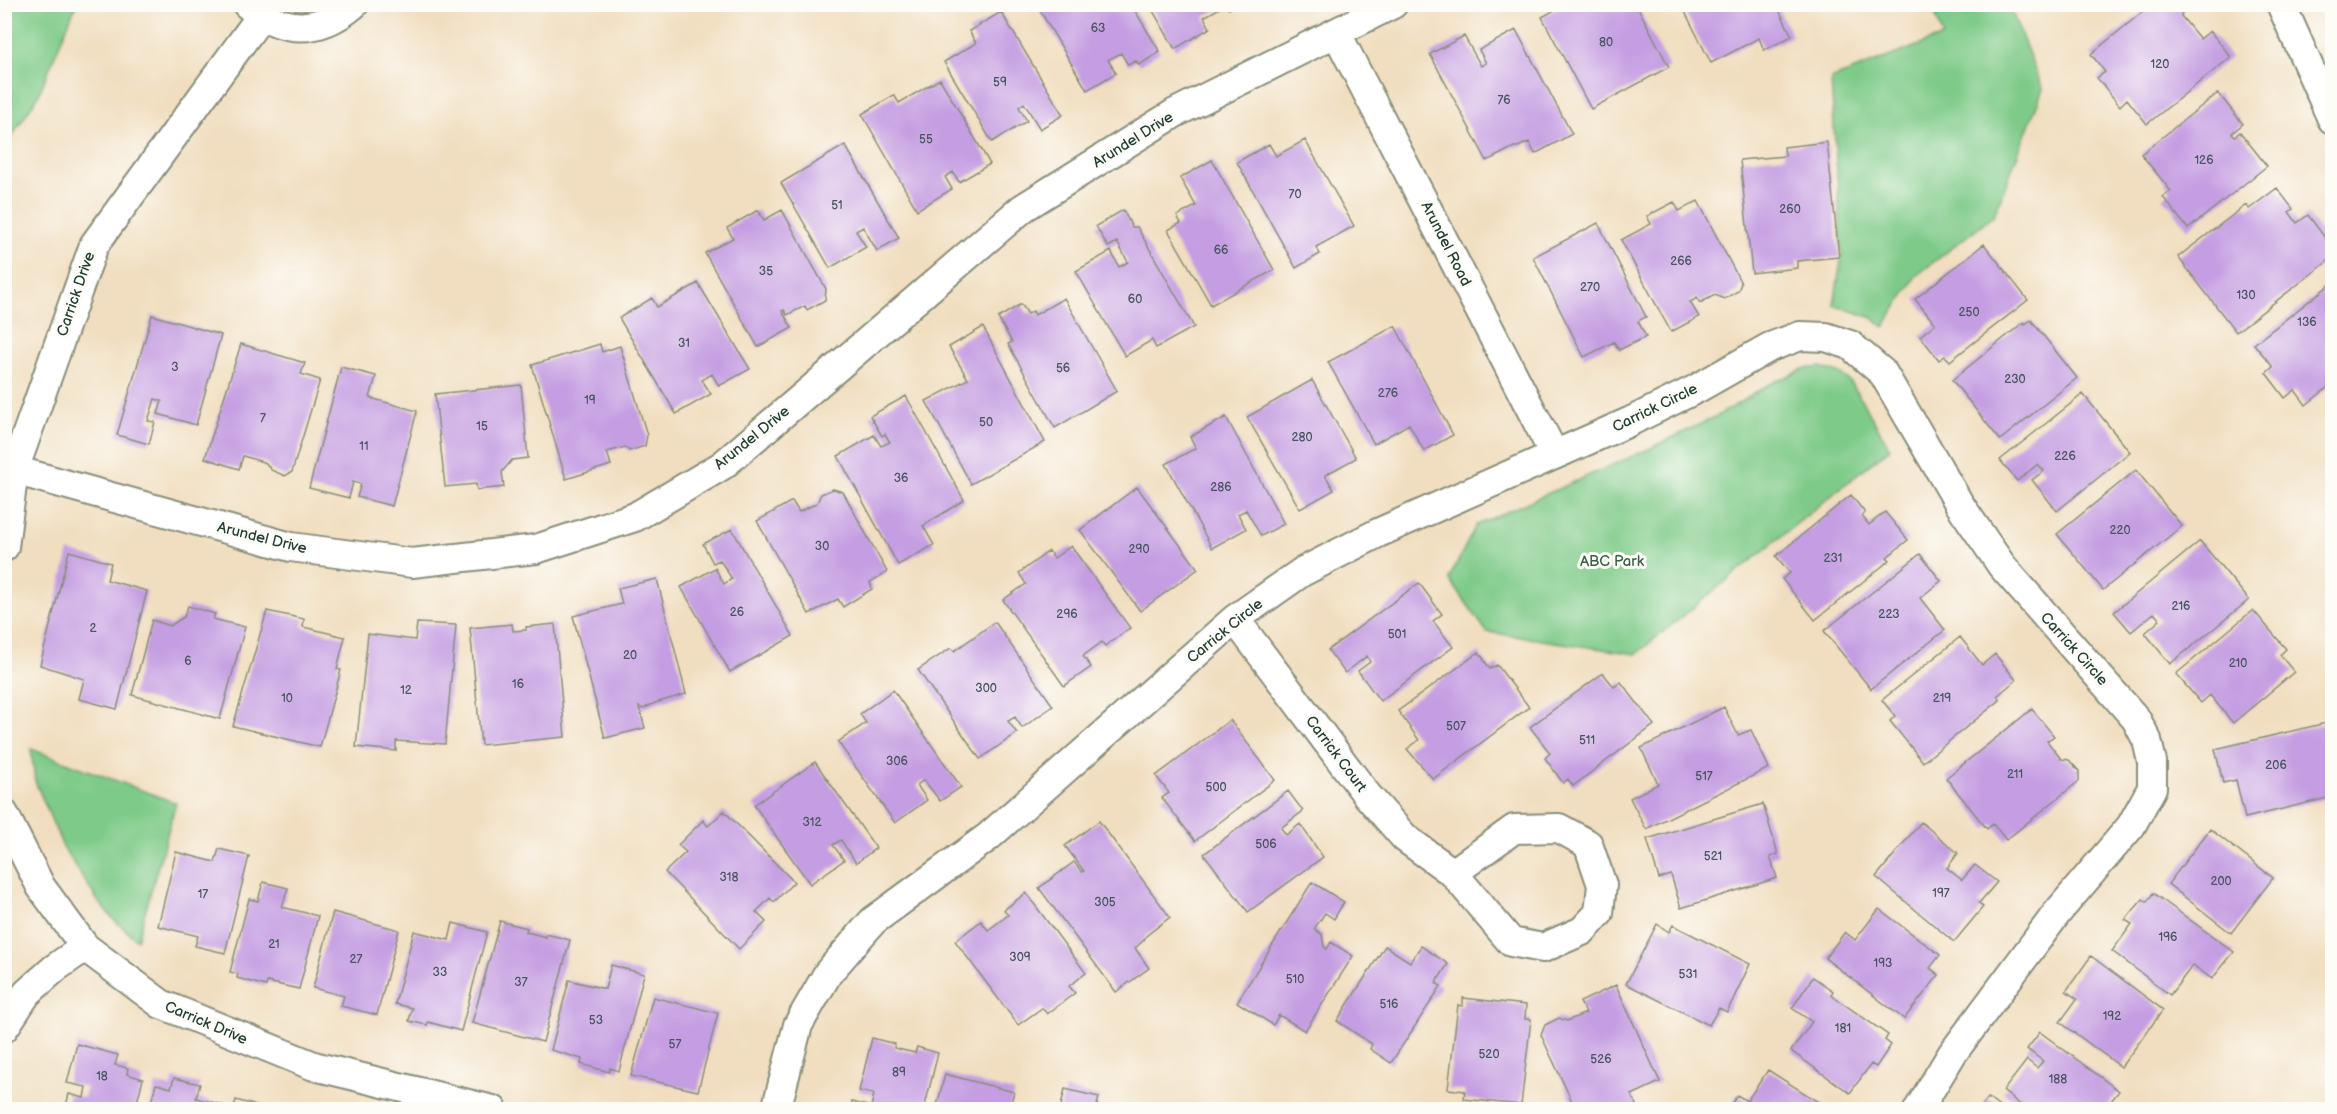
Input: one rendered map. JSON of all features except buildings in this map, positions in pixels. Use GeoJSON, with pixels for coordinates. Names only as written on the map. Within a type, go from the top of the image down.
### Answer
{"type":"FeatureCollection","features":[{"type":"Feature","properties":{"kind":"street"},"geometry":{"type":"LineString","coordinates":[[254,10],[280,24],[301,27],[322,24],[341,15],[354,4]]}},
{"type":"Feature","properties":{"kind":"street","name":"Arundel Drive"},"geometry":{"type":"LineString","coordinates":[[14,470],[291,548],[412,563],[536,549],[635,517],[723,465],[1023,208],[1175,113],[1393,4]]}},
{"type":"Feature","properties":{"kind":"street"},"geometry":{"type":"LineString","coordinates":[[2281,4],[2332,119]]}},
{"type":"Feature","properties":{"kind":"street","name":"Carrick Drive"},"geometry":{"type":"LineString","coordinates":[[4,547],[14,470],[94,245],[254,10]]}},
{"type":"Feature","properties":{"kind":"street","name":"Arundel Road"},"geometry":{"type":"LineString","coordinates":[[1337,34],[1554,454]]}},
{"type":"Feature","properties":{"kind":"street","name":"Carrick Circle"},"geometry":{"type":"LineString","coordinates":[[776,1110],[798,1025],[828,973],[873,921],[988,837],[1235,619],[1302,573],[1378,532],[1629,422],[1696,389],[1770,347],[1800,336],[1826,337],[1850,345],[1882,373],[1960,505],[2002,566],[2136,719],[2147,740],[2152,762],[2152,788],[2131,826],[2057,913],[1952,1054],[1918,1110]]}},
{"type":"Feature","properties":{"kind":"street","name":"Carrick Court"},"geometry":{"type":"LineString","coordinates":[[1235,619],[1367,795],[1404,838],[1453,873],[1511,942],[1543,948],[1582,932],[1599,913],[1602,885],[1588,844],[1559,828],[1514,829],[1453,873]]}},
{"type":"Feature","properties":{"kind":"street","name":"Carrick Drive"},"geometry":{"type":"LineString","coordinates":[[4,814],[41,887],[85,947],[160,1004],[314,1066],[493,1110]]}},
{"type":"Feature","properties":{"kind":"street"},"geometry":{"type":"LineString","coordinates":[[4,1028],[27,993],[55,968],[85,947]]}},
{"type":"Feature","properties":{"kind":"green space"},"geometry":{"type":"Polygon","coordinates":[[[5,4],[76,5],[38,96],[5,147],[5,4]]]}},
{"type":"Feature","properties":{"kind":"green space"},"geometry":{"type":"Polygon","coordinates":[[[1932,5],[2009,5],[2043,89],[1994,215],[1916,276],[1884,327],[1873,318],[1834,305],[1842,254],[1831,79],[1943,36],[1932,5]]]}},
{"type":"Feature","properties":{"kind":"green space","name":"ABC Park"},"geometry":{"type":"Polygon","coordinates":[[[1820,367],[1841,374],[1852,384],[1890,448],[1636,654],[1487,632],[1449,579],[1476,525],[1651,448],[1721,414],[1768,385],[1803,369],[1820,367]]]}},
{"type":"Feature","properties":{"kind":"green space"},"geometry":{"type":"Polygon","coordinates":[[[31,749],[176,803],[137,940],[113,919],[98,901],[63,847],[35,781],[31,749]]]}}]}
